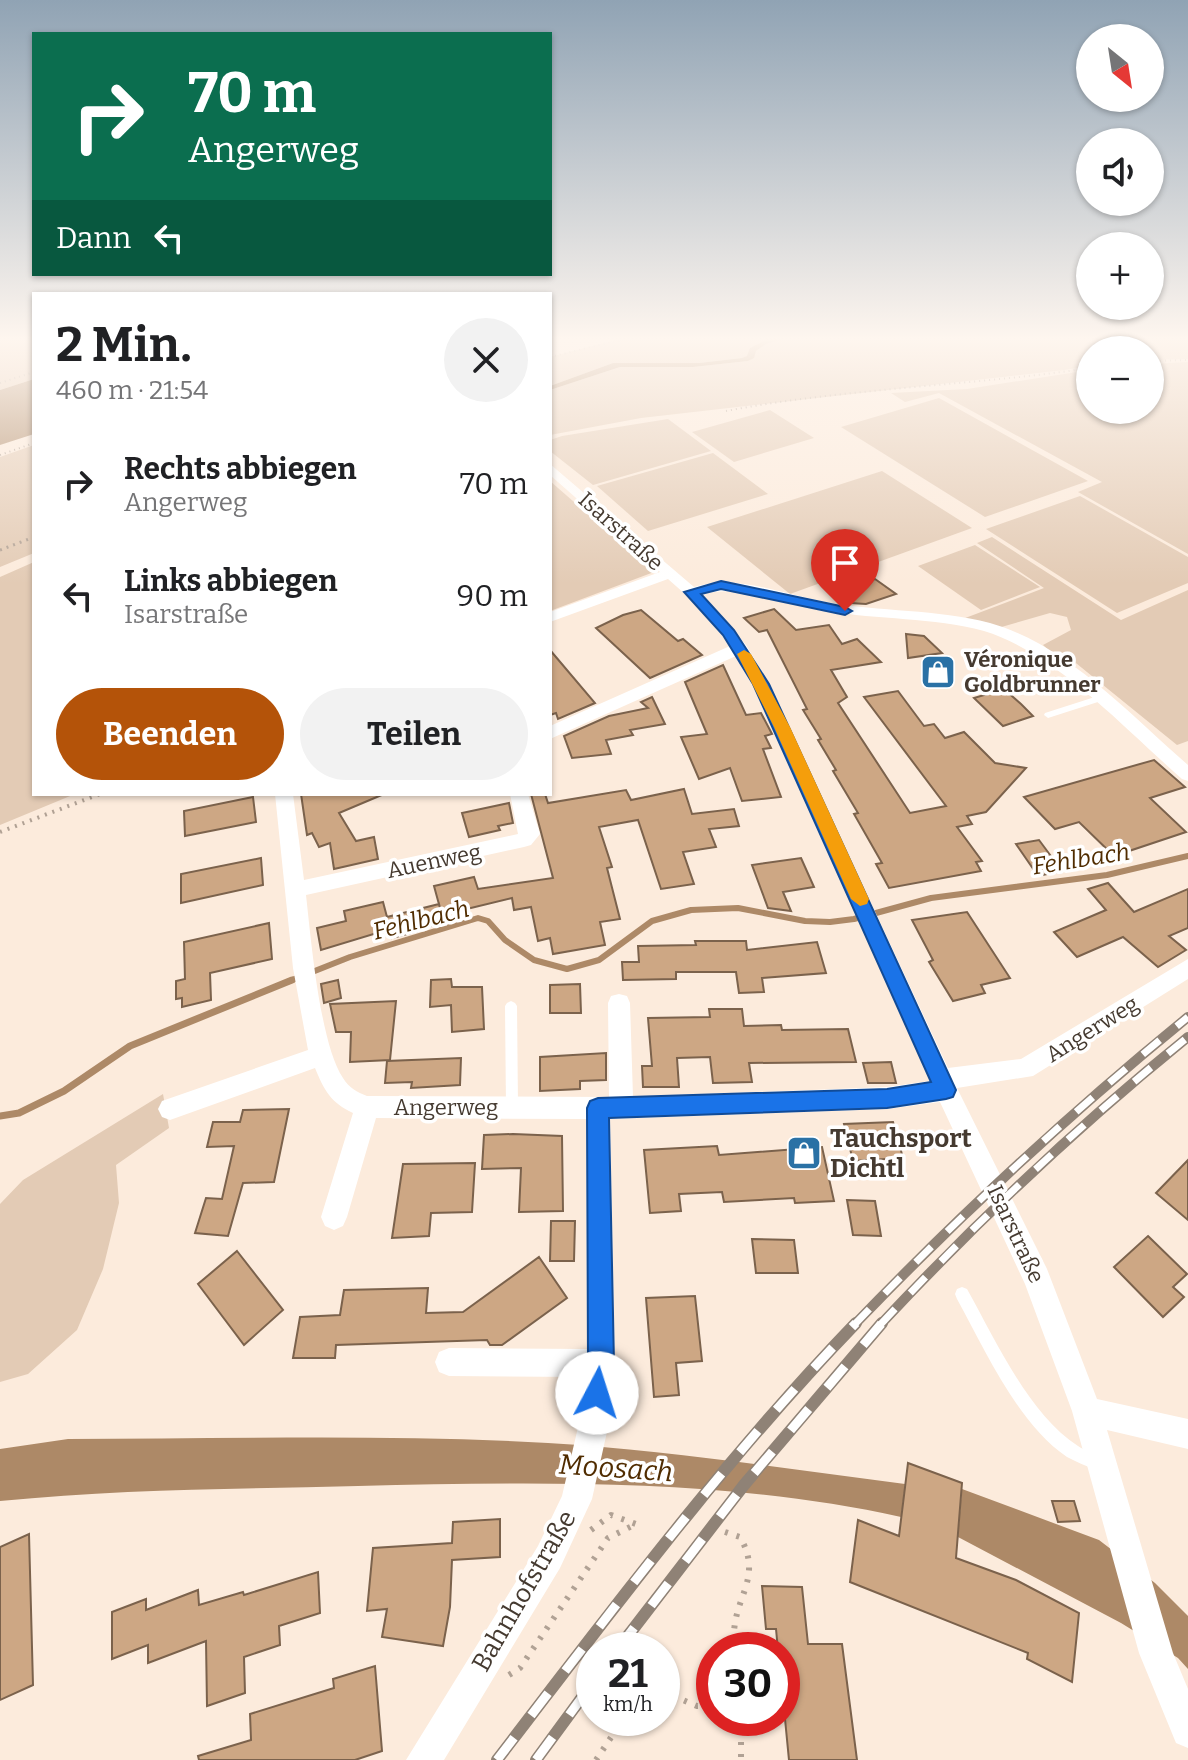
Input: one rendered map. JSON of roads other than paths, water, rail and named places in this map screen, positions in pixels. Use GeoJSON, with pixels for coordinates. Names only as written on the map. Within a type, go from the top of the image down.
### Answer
{"type":"FeatureCollection","features":[{"type":"Feature","properties":{"kind":"street","name":"Isarstraße"},"geometry":{"type":"LineString","coordinates":[[552,470],[715,615],[740,648],[782,727],[944,1084],[1037,1279],[1087,1411],[1156,1653],[1188,1731]]}},
{"type":"Feature","properties":{"kind":"street"},"geometry":{"type":"LineString","coordinates":[[552,616],[669,574]]}},
{"type":"Feature","properties":{"kind":"street"},"geometry":{"type":"LineString","coordinates":[[691,592],[721,585],[845,611],[959,623],[1003,633],[1038,652],[1188,775]]}},
{"type":"Feature","properties":{"kind":"street"},"geometry":{"type":"LineString","coordinates":[[552,732],[740,648]]}},
{"type":"Feature","properties":{"kind":"street","name":"Angerweg"},"geometry":{"type":"LineString","coordinates":[[284,796],[305,974],[321,1056],[327,1075],[345,1098],[367,1107],[610,1108],[887,1098],[1025,1069],[1188,968]]}},
{"type":"Feature","properties":{"kind":"street","name":"Auenweg"},"geometry":{"type":"LineString","coordinates":[[294,890],[524,840],[530,834],[531,827],[520,796]]}},
{"type":"Feature","properties":{"kind":"street"},"geometry":{"type":"LineString","coordinates":[[449,1362],[601,1363],[610,1108],[619,1003]]}},
{"type":"Feature","properties":{"kind":"street"},"geometry":{"type":"LineString","coordinates":[[170,1109],[321,1056]]}},
{"type":"Feature","properties":{"kind":"street"},"geometry":{"type":"LineString","coordinates":[[334,1217],[367,1107]]}},
{"type":"Feature","properties":{"kind":"street","name":"Bahnhofstraße"},"geometry":{"type":"LineString","coordinates":[[424,1760],[549,1557],[577,1499],[594,1423],[601,1363]]}},
{"type":"Feature","properties":{"kind":"street"},"geometry":{"type":"LineString","coordinates":[[1087,1411],[1188,1434]]}},
{"type":"Feature","properties":{"kind":"lane"},"geometry":{"type":"LineString","coordinates":[[966,653],[995,669],[1038,652]]}},
{"type":"Feature","properties":{"kind":"lane"},"geometry":{"type":"LineString","coordinates":[[1048,715],[1098,699]]}},
{"type":"Feature","properties":{"kind":"lane"},"geometry":{"type":"LineString","coordinates":[[511,1006],[512,1107]]}},
{"type":"Feature","properties":{"kind":"lane"},"geometry":{"type":"LineString","coordinates":[[962,1294],[1038,1421],[1069,1450],[1085,1460],[1102,1464]]}},
{"type":"Feature","properties":{"kind":"water"},"geometry":{"type":"Polygon","coordinates":[[[0,420],[32,420],[32,435],[0,445],[0,420]]]}},
{"type":"Feature","properties":{"kind":"water","name":"Moosach"},"geometry":{"type":"Polygon","coordinates":[[[368,1438],[548,1443],[682,1455],[905,1484],[901,1517],[767,1495],[631,1485],[179,1490],[0,1501],[0,1449],[68,1439],[368,1438]]]}},
{"type":"Feature","properties":{"kind":"water"},"geometry":{"type":"Polygon","coordinates":[[[962,1489],[1099,1540],[1155,1583],[1188,1616],[1188,1669],[1178,1658],[1121,1623],[958,1537],[962,1489]]]}},
{"type":"Feature","properties":{"kind":"waterway","name":"Fehlbach"},"geometry":{"type":"LineString","coordinates":[[290,981],[350,957],[478,918],[488,921],[505,940],[534,960],[567,969],[599,960],[652,921],[691,910],[738,908],[805,921],[830,922],[854,919],[931,898],[1107,875],[1188,856]]}},
{"type":"Feature","properties":{"kind":"waterway","name":"Fehlbach"},"geometry":{"type":"LineString","coordinates":[[0,1116],[19,1113],[64,1091],[130,1046],[290,981]]}},
{"type":"Feature","properties":{"kind":"railway"},"geometry":{"type":"LineString","coordinates":[[854,1325],[1016,1166],[1188,1017]]}},
{"type":"Feature","properties":{"kind":"railway"},"geometry":{"type":"LineString","coordinates":[[880,1325],[1029,1175],[1188,1037]]}},
{"type":"Feature","properties":{"kind":"railway"},"geometry":{"type":"LineString","coordinates":[[497,1760],[715,1481],[856,1323]]}},
{"type":"Feature","properties":{"kind":"railway"},"geometry":{"type":"LineString","coordinates":[[631,1632],[744,1485],[882,1323]]}},
{"type":"Feature","properties":{"kind":"railway"},"geometry":{"type":"LineString","coordinates":[[536,1760],[576,1706]]}},
{"type":"Feature","properties":{"kind":"place","name":"Véronique Goldbrunner"},"geometry":{"type":"Point","coordinates":[938,672]}},
{"type":"Feature","properties":{"kind":"place","name":"Tauchsport Dichtl"},"geometry":{"type":"Point","coordinates":[804,1153]}}]}
